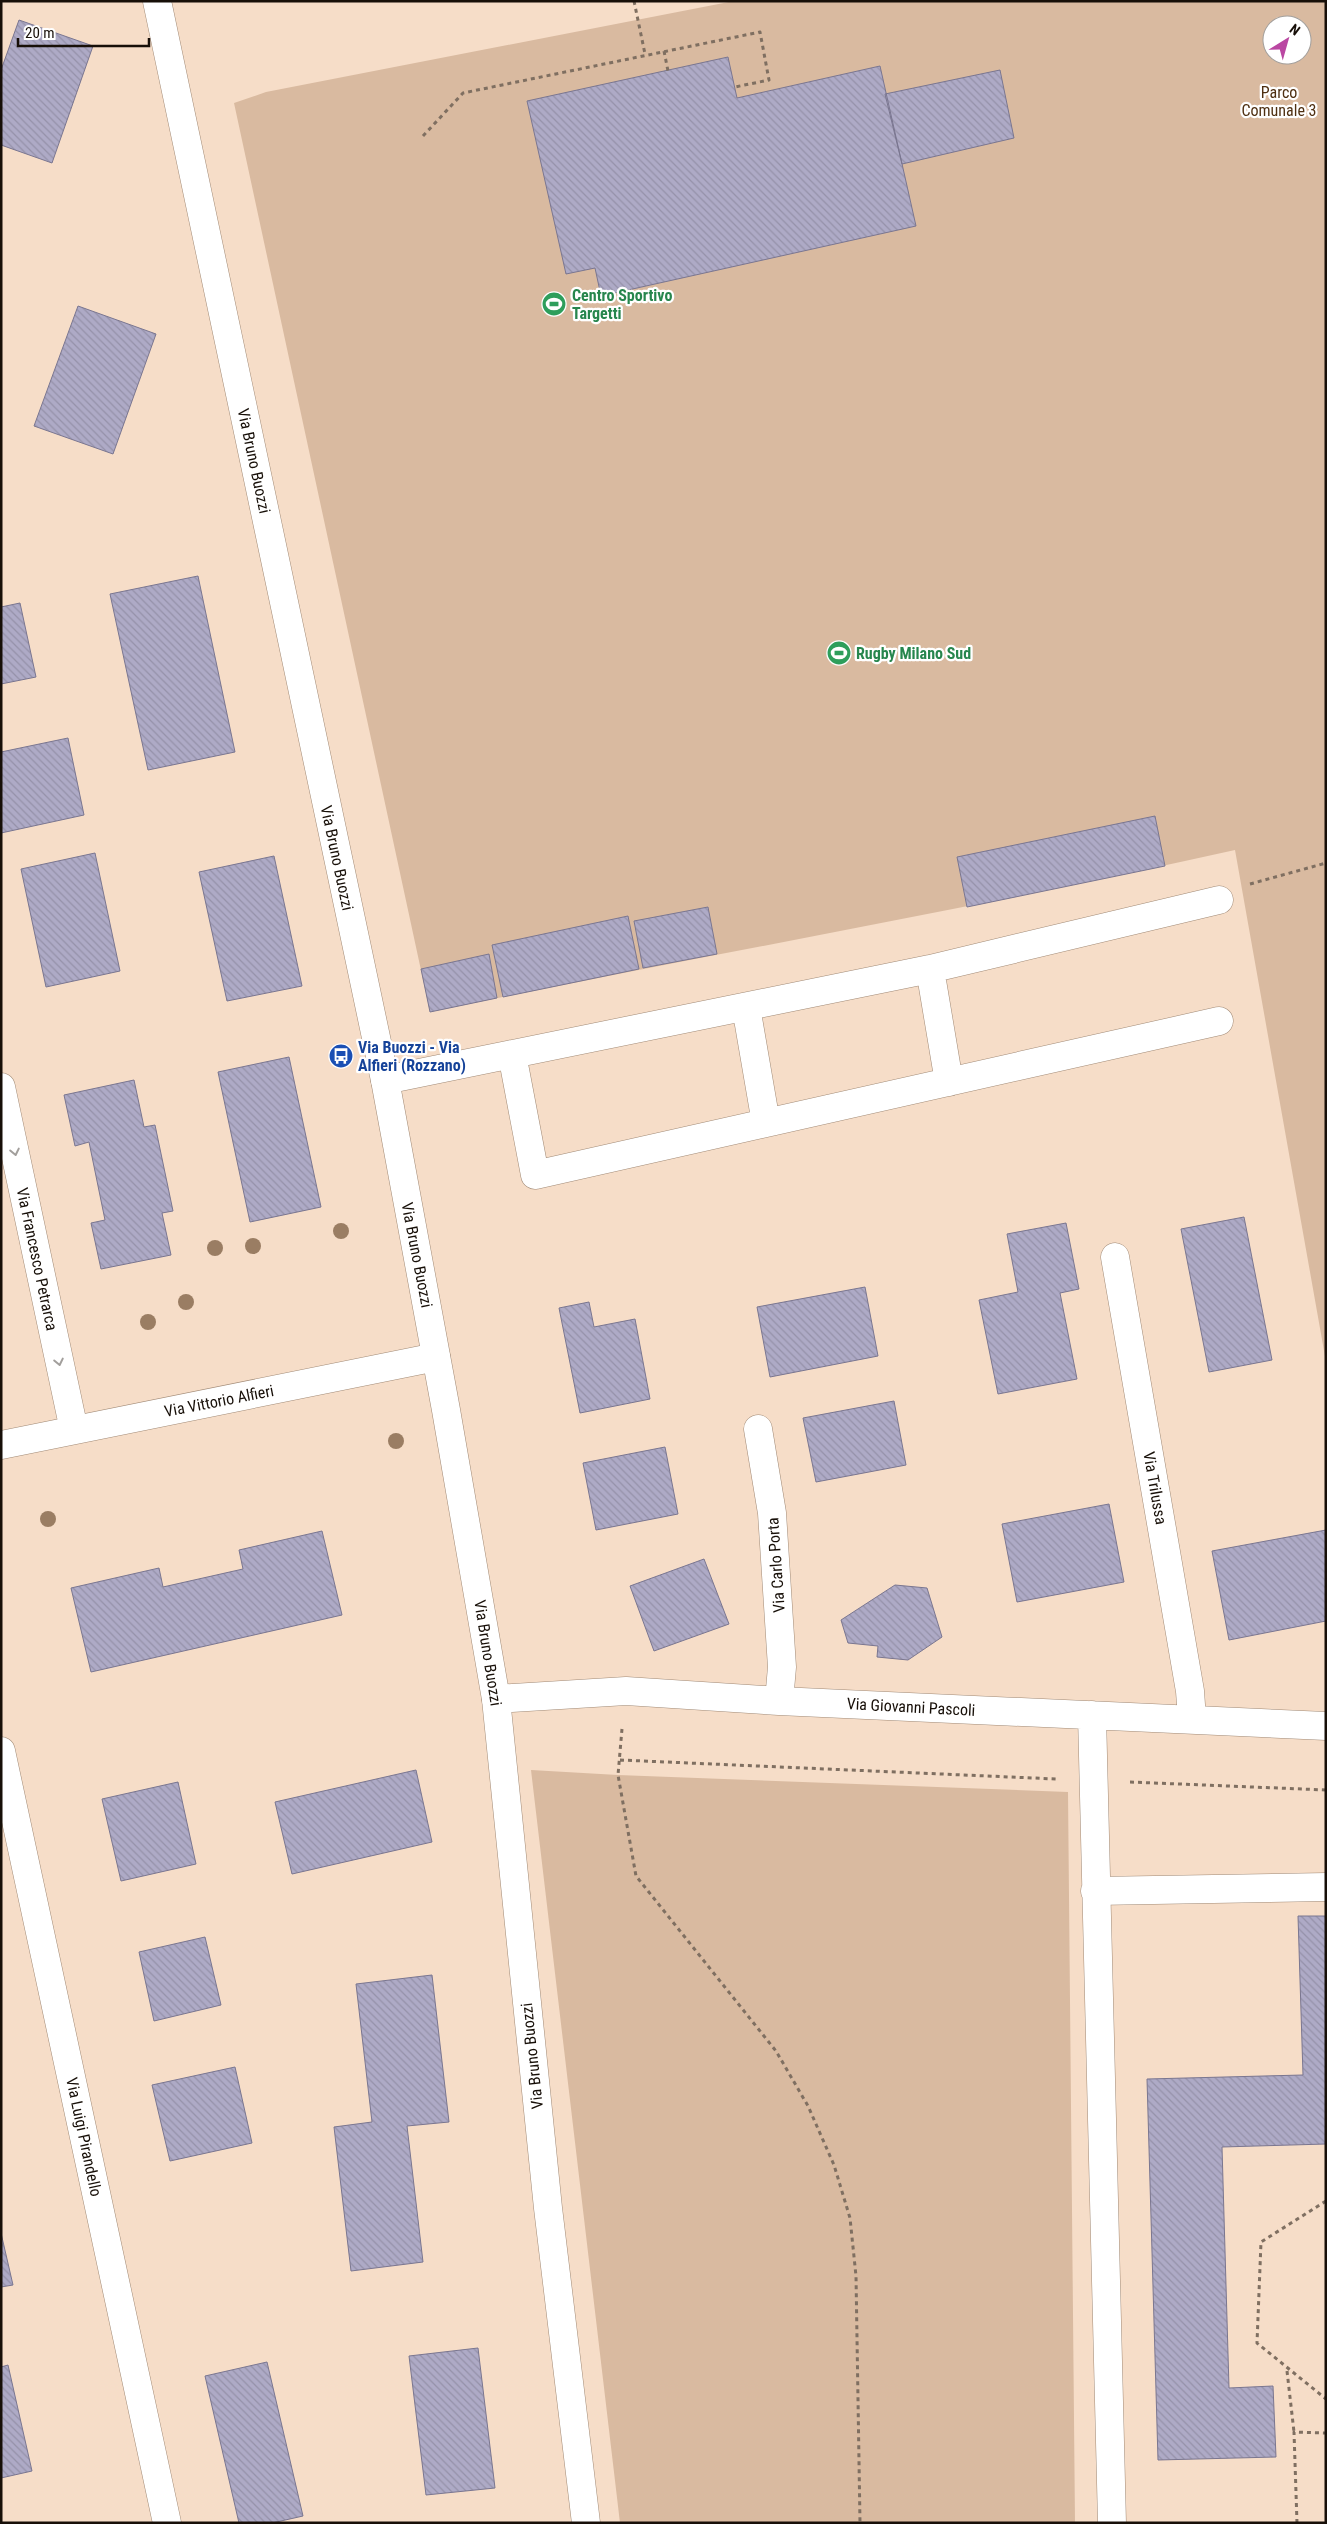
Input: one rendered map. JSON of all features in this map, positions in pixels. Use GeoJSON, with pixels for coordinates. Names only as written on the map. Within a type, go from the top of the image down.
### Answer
{"type":"FeatureCollection","features":[{"type":"Feature","properties":{"kind":"street","name":"Via Bruno Buozzi"},"geometry":{"type":"LineString","coordinates":[[157,1],[385,1080],[496,1699],[548,2208],[586,2523]]}},
{"type":"Feature","properties":{"kind":"street"},"geometry":{"type":"LineString","coordinates":[[385,1080],[930,969],[1219,900]]}},
{"type":"Feature","properties":{"kind":"street"},"geometry":{"type":"LineString","coordinates":[[930,969],[949,1082]]}},
{"type":"Feature","properties":{"kind":"street"},"geometry":{"type":"LineString","coordinates":[[746,1007],[766,1122]]}},
{"type":"Feature","properties":{"kind":"street"},"geometry":{"type":"LineString","coordinates":[[512,1054],[535,1175],[1219,1021]]}},
{"type":"Feature","properties":{"kind":"street","name":"Via Francesco Petrarca"},"geometry":{"type":"LineString","coordinates":[[1,1087],[74,1430]]}},
{"type":"Feature","properties":{"kind":"street","name":"Via Trilussa"},"geometry":{"type":"LineString","coordinates":[[1115,1257],[1190,1691],[1192,1719]]}},
{"type":"Feature","properties":{"kind":"street","name":"Via Vittorio Alfieri"},"geometry":{"type":"LineString","coordinates":[[1,1445],[436,1357]]}},
{"type":"Feature","properties":{"kind":"street","name":"Via Carlo Porta"},"geometry":{"type":"LineString","coordinates":[[758,1429],[772,1513],[782,1667],[779,1701]]}},
{"type":"Feature","properties":{"kind":"street","name":"Via Giovanni Pascoli"},"geometry":{"type":"LineString","coordinates":[[496,1699],[626,1691],[779,1701],[1326,1726]]}},
{"type":"Feature","properties":{"kind":"street"},"geometry":{"type":"LineString","coordinates":[[1092,1715],[1112,2523]]}},
{"type":"Feature","properties":{"kind":"street","name":"Via Luigi Pirandello"},"geometry":{"type":"LineString","coordinates":[[1,1750],[167,2523]]}},
{"type":"Feature","properties":{"kind":"street"},"geometry":{"type":"LineString","coordinates":[[1095,1891],[1326,1887]]}},
{"type":"Feature","properties":{"kind":"path"},"geometry":{"type":"LineString","coordinates":[[634,1],[646,55]]}},
{"type":"Feature","properties":{"kind":"path"},"geometry":{"type":"LineString","coordinates":[[424,136],[462,93],[760,32],[769,80],[735,88]]}},
{"type":"Feature","properties":{"kind":"path"},"geometry":{"type":"LineString","coordinates":[[664,51],[668,71]]}},
{"type":"Feature","properties":{"kind":"path"},"geometry":{"type":"LineString","coordinates":[[1219,900],[1256,881],[1326,863]]}},
{"type":"Feature","properties":{"kind":"path"},"geometry":{"type":"LineString","coordinates":[[626,1691],[618,1775],[636,1876],[776,2051],[808,2106],[834,2164],[850,2218],[856,2276],[860,2523]]}},
{"type":"Feature","properties":{"kind":"path"},"geometry":{"type":"LineString","coordinates":[[620,1760],[1326,1790]]}},
{"type":"Feature","properties":{"kind":"path"},"geometry":{"type":"LineString","coordinates":[[1326,2201],[1261,2242],[1257,2343],[1287,2370],[1326,2399]]}},
{"type":"Feature","properties":{"kind":"path"},"geometry":{"type":"LineString","coordinates":[[1287,2370],[1294,2432],[1297,2523]]}},
{"type":"Feature","properties":{"kind":"path"},"geometry":{"type":"LineString","coordinates":[[1294,2432],[1326,2433]]}},
{"type":"Feature","properties":{"kind":"green space","name":"Rugby Milano Sud"},"geometry":{"type":"Polygon","coordinates":[[[734,1],[1326,1],[1326,1362],[1235,850],[1034,893],[430,1012],[234,103],[266,92],[734,1]]]}},
{"type":"Feature","properties":{"kind":"green space"},"geometry":{"type":"Polygon","coordinates":[[[531,1770],[1068,1792],[1075,2523],[620,2523],[531,1770]]]}},
{"type":"Feature","properties":{"kind":"building"},"geometry":{"type":"Polygon","coordinates":[[[19,20],[93,46],[52,163],[1,145],[1,70],[19,20]]]}},
{"type":"Feature","properties":{"kind":"building"},"geometry":{"type":"Polygon","coordinates":[[[728,57],[737,98],[880,66],[916,226],[601,296],[595,268],[566,274],[527,101],[728,57]]]}},
{"type":"Feature","properties":{"kind":"building"},"geometry":{"type":"Polygon","coordinates":[[[1000,70],[1014,138],[902,164],[885,94],[1000,70]]]}},
{"type":"Feature","properties":{"kind":"building"},"geometry":{"type":"Polygon","coordinates":[[[78,306],[156,334],[113,454],[34,426],[78,306]]]}},
{"type":"Feature","properties":{"kind":"building"},"geometry":{"type":"Polygon","coordinates":[[[198,576],[235,752],[148,770],[110,594],[198,576]]]}},
{"type":"Feature","properties":{"kind":"building"},"geometry":{"type":"Polygon","coordinates":[[[20,603],[36,677],[1,684],[1,607],[20,603]]]}},
{"type":"Feature","properties":{"kind":"building"},"geometry":{"type":"Polygon","coordinates":[[[68,738],[84,815],[1,833],[1,752],[68,738]]]}},
{"type":"Feature","properties":{"kind":"building"},"geometry":{"type":"Polygon","coordinates":[[[1155,816],[1165,866],[967,907],[957,857],[1155,816]]]}},
{"type":"Feature","properties":{"kind":"building"},"geometry":{"type":"Polygon","coordinates":[[[95,853],[120,971],[46,987],[21,869],[95,853]]]}},
{"type":"Feature","properties":{"kind":"building"},"geometry":{"type":"Polygon","coordinates":[[[274,856],[302,986],[227,1001],[199,872],[274,856]]]}},
{"type":"Feature","properties":{"kind":"building"},"geometry":{"type":"Polygon","coordinates":[[[708,907],[717,954],[643,968],[634,921],[708,907]]]}},
{"type":"Feature","properties":{"kind":"building"},"geometry":{"type":"Polygon","coordinates":[[[628,916],[639,969],[503,997],[492,945],[628,916]]]}},
{"type":"Feature","properties":{"kind":"building"},"geometry":{"type":"Polygon","coordinates":[[[489,954],[497,998],[430,1012],[421,969],[489,954]]]}},
{"type":"Feature","properties":{"kind":"building"},"geometry":{"type":"Polygon","coordinates":[[[289,1057],[321,1207],[250,1222],[218,1072],[289,1057]]]}},
{"type":"Feature","properties":{"kind":"building"},"geometry":{"type":"Polygon","coordinates":[[[134,1080],[144,1127],[155,1125],[173,1211],[162,1213],[171,1255],[101,1269],[91,1223],[105,1220],[89,1142],[75,1146],[64,1095],[134,1080]]]}},
{"type":"Feature","properties":{"kind":"building"},"geometry":{"type":"Polygon","coordinates":[[[1244,1217],[1272,1360],[1209,1372],[1181,1229],[1244,1217]]]}},
{"type":"Feature","properties":{"kind":"building"},"geometry":{"type":"Polygon","coordinates":[[[1066,1223],[1079,1289],[1060,1293],[1077,1379],[998,1394],[979,1300],[1018,1292],[1007,1234],[1066,1223]]]}},
{"type":"Feature","properties":{"kind":"building"},"geometry":{"type":"Polygon","coordinates":[[[865,1287],[878,1356],[770,1377],[757,1307],[865,1287]]]}},
{"type":"Feature","properties":{"kind":"building"},"geometry":{"type":"Polygon","coordinates":[[[589,1302],[594,1327],[635,1319],[650,1399],[580,1413],[559,1308],[589,1302]]]}},
{"type":"Feature","properties":{"kind":"building"},"geometry":{"type":"Polygon","coordinates":[[[894,1401],[906,1465],[816,1482],[803,1418],[894,1401]]]}},
{"type":"Feature","properties":{"kind":"building"},"geometry":{"type":"Polygon","coordinates":[[[665,1447],[678,1514],[596,1530],[583,1463],[665,1447]]]}},
{"type":"Feature","properties":{"kind":"building"},"geometry":{"type":"Polygon","coordinates":[[[1109,1504],[1124,1582],[1017,1602],[1002,1524],[1109,1504]]]}},
{"type":"Feature","properties":{"kind":"building"},"geometry":{"type":"Polygon","coordinates":[[[1326,1530],[1326,1621],[1229,1640],[1212,1551],[1326,1530]]]}},
{"type":"Feature","properties":{"kind":"building"},"geometry":{"type":"Polygon","coordinates":[[[322,1531],[342,1615],[91,1672],[71,1588],[159,1568],[163,1587],[243,1569],[239,1550],[322,1531]]]}},
{"type":"Feature","properties":{"kind":"building"},"geometry":{"type":"Polygon","coordinates":[[[704,1559],[729,1624],[654,1651],[630,1586],[704,1559]]]}},
{"type":"Feature","properties":{"kind":"building"},"geometry":{"type":"Polygon","coordinates":[[[895,1585],[927,1588],[942,1637],[908,1660],[877,1657],[878,1646],[848,1643],[841,1620],[895,1585]]]}},
{"type":"Feature","properties":{"kind":"building"},"geometry":{"type":"Polygon","coordinates":[[[416,1770],[432,1842],[292,1874],[275,1802],[416,1770]]]}},
{"type":"Feature","properties":{"kind":"building"},"geometry":{"type":"Polygon","coordinates":[[[178,1782],[196,1864],[121,1881],[102,1799],[178,1782]]]}},
{"type":"Feature","properties":{"kind":"building"},"geometry":{"type":"Polygon","coordinates":[[[1298,1916],[1326,1916],[1326,2144],[1222,2147],[1229,2388],[1273,2386],[1276,2457],[1158,2460],[1147,2079],[1303,2075],[1298,1916]]]}},
{"type":"Feature","properties":{"kind":"building"},"geometry":{"type":"Polygon","coordinates":[[[205,1937],[221,2005],[154,2021],[139,1952],[205,1937]]]}},
{"type":"Feature","properties":{"kind":"building"},"geometry":{"type":"Polygon","coordinates":[[[432,1975],[449,2122],[407,2126],[423,2262],[351,2271],[334,2127],[372,2122],[356,1984],[432,1975]]]}},
{"type":"Feature","properties":{"kind":"building"},"geometry":{"type":"Polygon","coordinates":[[[235,2067],[252,2143],[170,2161],[152,2085],[235,2067]]]}},
{"type":"Feature","properties":{"kind":"building"},"geometry":{"type":"Polygon","coordinates":[[[1,2233],[13,2285],[1,2287],[1,2233]]]}},
{"type":"Feature","properties":{"kind":"building"},"geometry":{"type":"Polygon","coordinates":[[[478,2348],[495,2488],[426,2495],[409,2356],[478,2348]]]}},
{"type":"Feature","properties":{"kind":"building"},"geometry":{"type":"Polygon","coordinates":[[[267,2362],[303,2516],[272,2523],[239,2523],[205,2376],[267,2362]]]}},
{"type":"Feature","properties":{"kind":"building"},"geometry":{"type":"Polygon","coordinates":[[[8,2365],[32,2471],[1,2478],[1,2367],[8,2365]]]}},
{"type":"Feature","properties":{"kind":"place","name":"Centro Sportivo Targetti"},"geometry":{"type":"Point","coordinates":[554,304]}},
{"type":"Feature","properties":{"kind":"place","name":"Rugby Milano Sud"},"geometry":{"type":"Point","coordinates":[839,653]}},
{"type":"Feature","properties":{"kind":"place","name":"Via Buozzi - Via Alfieri (Rozzano)"},"geometry":{"type":"Point","coordinates":[341,1056]}},
{"type":"Feature","properties":{"kind":"park label","name":"Parco Comunale 3"},"geometry":{"type":"Point","coordinates":[1279,101]}}]}
